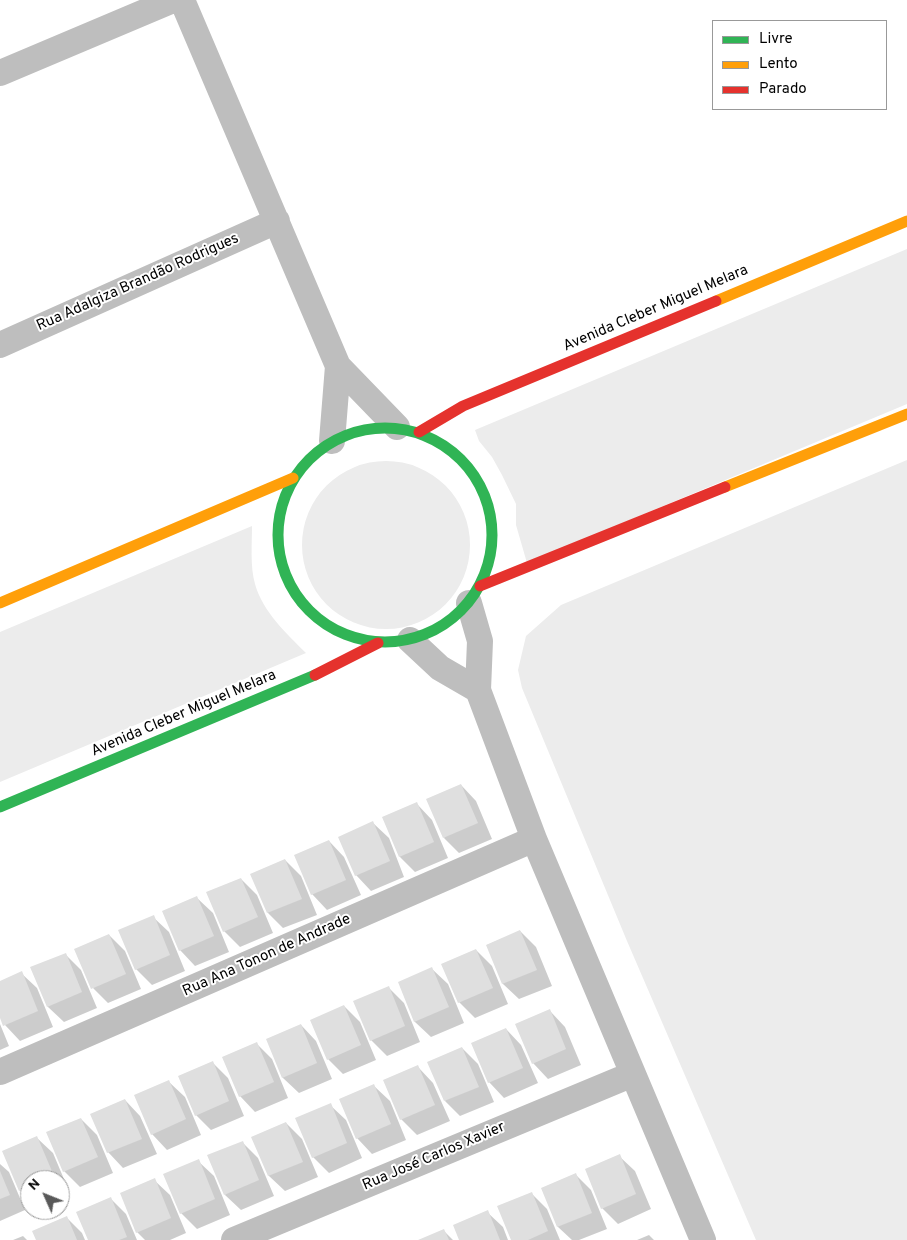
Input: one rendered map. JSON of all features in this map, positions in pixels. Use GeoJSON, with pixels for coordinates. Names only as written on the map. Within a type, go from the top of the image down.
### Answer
{"type":"FeatureCollection","features":[{"type":"Feature","properties":{"kind":"street"},"geometry":{"type":"LineString","coordinates":[[0,74],[173,0]]}},
{"type":"Feature","properties":{"kind":"street"},"geometry":{"type":"LineString","coordinates":[[182,0],[338,366],[408,429],[447,446],[470,467],[486,495],[493,525],[491,556],[475,594],[453,619],[432,632],[410,640],[378,642],[347,636],[319,620],[297,598],[283,570],[277,539],[281,507],[294,478],[311,457],[332,441],[364,428],[408,429]]}},
{"type":"Feature","properties":{"kind":"street","name":"Rua Adalgiza Brandão Rodrigues"},"geometry":{"type":"LineString","coordinates":[[0,345],[277,221]]}},
{"type":"Feature","properties":{"kind":"street","name":"Avenida Cleber Miguel Melara"},"geometry":{"type":"LineString","coordinates":[[408,429],[907,221]]}},
{"type":"Feature","properties":{"kind":"street"},"geometry":{"type":"LineString","coordinates":[[332,441],[338,366]]}},
{"type":"Feature","properties":{"kind":"street"},"geometry":{"type":"LineString","coordinates":[[475,594],[907,414]]}},
{"type":"Feature","properties":{"kind":"street"},"geometry":{"type":"LineString","coordinates":[[0,603],[294,478]]}},
{"type":"Feature","properties":{"kind":"street"},"geometry":{"type":"LineString","coordinates":[[475,594],[480,641],[478,690],[534,839],[703,1240]]}},
{"type":"Feature","properties":{"kind":"street"},"geometry":{"type":"LineString","coordinates":[[410,640],[440,668],[478,690]]}},
{"type":"Feature","properties":{"kind":"street","name":"Avenida Cleber Miguel Melara"},"geometry":{"type":"LineString","coordinates":[[0,807],[306,678],[378,642]]}},
{"type":"Feature","properties":{"kind":"street","name":"Rua Ana Tonon de Andrade"},"geometry":{"type":"LineString","coordinates":[[0,1072],[534,839]]}},
{"type":"Feature","properties":{"kind":"street","name":"Rua José Carlos Xavier"},"geometry":{"type":"LineString","coordinates":[[234,1240],[634,1074]]}},
{"type":"Feature","properties":{"kind":"shaded area"},"geometry":{"type":"Polygon","coordinates":[[[907,249],[907,404],[527,563],[516,525],[516,504],[492,457],[479,441],[475,430],[907,249]]]}},
{"type":"Feature","properties":{"kind":"shaded area"},"geometry":{"type":"Polygon","coordinates":[[[907,460],[907,1240],[756,1240],[627,941],[522,688],[518,670],[526,636],[561,605],[907,460]]]}},
{"type":"Feature","properties":{"kind":"shaded area"},"geometry":{"type":"Polygon","coordinates":[[[394,461],[418,467],[446,485],[464,513],[469,529],[469,561],[464,577],[446,605],[433,615],[410,626],[378,629],[354,623],[326,605],[316,592],[305,569],[302,537],[308,513],[326,485],[339,475],[362,464],[394,461]]]}},
{"type":"Feature","properties":{"kind":"shaded area"},"geometry":{"type":"Polygon","coordinates":[[[252,526],[252,570],[259,594],[276,622],[306,653],[0,782],[0,632],[252,526]]]}},
{"type":"Feature","properties":{"kind":"building"},"geometry":{"type":"Polygon","coordinates":[[[461,784],[478,823],[443,838],[426,799],[461,784]]]}},
{"type":"Feature","properties":{"kind":"building"},"geometry":{"type":"Polygon","coordinates":[[[417,802],[434,842],[399,857],[382,817],[417,802]]]}},
{"type":"Feature","properties":{"kind":"building"},"geometry":{"type":"Polygon","coordinates":[[[373,821],[390,861],[355,876],[338,837],[373,821]]]}},
{"type":"Feature","properties":{"kind":"building"},"geometry":{"type":"Polygon","coordinates":[[[329,840],[346,880],[311,895],[294,855],[329,840]]]}},
{"type":"Feature","properties":{"kind":"building"},"geometry":{"type":"Polygon","coordinates":[[[285,859],[302,899],[267,913],[250,874],[285,859]]]}},
{"type":"Feature","properties":{"kind":"building"},"geometry":{"type":"Polygon","coordinates":[[[241,878],[258,917],[223,932],[206,892],[241,878]]]}},
{"type":"Feature","properties":{"kind":"building"},"geometry":{"type":"Polygon","coordinates":[[[197,896],[214,936],[179,951],[162,911],[197,896]]]}},
{"type":"Feature","properties":{"kind":"building"},"geometry":{"type":"Polygon","coordinates":[[[154,915],[170,955],[135,970],[118,930],[154,915]]]}},
{"type":"Feature","properties":{"kind":"building"},"geometry":{"type":"Polygon","coordinates":[[[520,930],[537,970],[502,984],[486,945],[520,930]]]}},
{"type":"Feature","properties":{"kind":"building"},"geometry":{"type":"Polygon","coordinates":[[[109,934],[126,974],[91,989],[74,949],[109,934]]]}},
{"type":"Feature","properties":{"kind":"building"},"geometry":{"type":"Polygon","coordinates":[[[476,949],[493,988],[458,1003],[441,964],[476,949]]]}},
{"type":"Feature","properties":{"kind":"building"},"geometry":{"type":"Polygon","coordinates":[[[66,953],[82,992],[47,1007],[30,967],[66,953]]]}},
{"type":"Feature","properties":{"kind":"building"},"geometry":{"type":"Polygon","coordinates":[[[432,967],[449,1007],[414,1022],[398,982],[432,967]]]}},
{"type":"Feature","properties":{"kind":"building"},"geometry":{"type":"Polygon","coordinates":[[[22,971],[38,1011],[3,1026],[0,1018],[0,981],[22,971]]]}},
{"type":"Feature","properties":{"kind":"building"},"geometry":{"type":"Polygon","coordinates":[[[389,986],[405,1026],[370,1041],[353,1001],[389,986]]]}},
{"type":"Feature","properties":{"kind":"building"},"geometry":{"type":"Polygon","coordinates":[[[344,1005],[361,1045],[327,1060],[310,1020],[344,1005]]]}},
{"type":"Feature","properties":{"kind":"building"},"geometry":{"type":"Polygon","coordinates":[[[550,1009],[566,1049],[532,1064],[515,1024],[550,1009]]]}},
{"type":"Feature","properties":{"kind":"building"},"geometry":{"type":"Polygon","coordinates":[[[301,1024],[317,1063],[282,1078],[266,1039],[301,1024]]]}},
{"type":"Feature","properties":{"kind":"building"},"geometry":{"type":"Polygon","coordinates":[[[506,1028],[523,1068],[488,1083],[471,1043],[506,1028]]]}},
{"type":"Feature","properties":{"kind":"building"},"geometry":{"type":"Polygon","coordinates":[[[257,1042],[274,1082],[239,1097],[222,1057],[257,1042]]]}},
{"type":"Feature","properties":{"kind":"building"},"geometry":{"type":"Polygon","coordinates":[[[462,1047],[479,1087],[444,1101],[427,1062],[462,1047]]]}},
{"type":"Feature","properties":{"kind":"building"},"geometry":{"type":"Polygon","coordinates":[[[213,1061],[229,1101],[195,1116],[178,1076],[213,1061]]]}},
{"type":"Feature","properties":{"kind":"building"},"geometry":{"type":"Polygon","coordinates":[[[418,1065],[435,1105],[400,1120],[383,1080],[418,1065]]]}},
{"type":"Feature","properties":{"kind":"building"},"geometry":{"type":"Polygon","coordinates":[[[169,1080],[186,1119],[151,1135],[134,1095],[169,1080]]]}},
{"type":"Feature","properties":{"kind":"building"},"geometry":{"type":"Polygon","coordinates":[[[374,1084],[391,1124],[356,1139],[339,1099],[374,1084]]]}},
{"type":"Feature","properties":{"kind":"building"},"geometry":{"type":"Polygon","coordinates":[[[125,1099],[142,1139],[107,1153],[90,1114],[125,1099]]]}},
{"type":"Feature","properties":{"kind":"building"},"geometry":{"type":"Polygon","coordinates":[[[331,1103],[347,1143],[312,1158],[295,1118],[331,1103]]]}},
{"type":"Feature","properties":{"kind":"building"},"geometry":{"type":"Polygon","coordinates":[[[81,1118],[98,1157],[68,1170],[62,1170],[46,1132],[81,1118]]]}},
{"type":"Feature","properties":{"kind":"building"},"geometry":{"type":"Polygon","coordinates":[[[286,1122],[303,1162],[268,1176],[251,1137],[286,1122]]]}},
{"type":"Feature","properties":{"kind":"building"},"geometry":{"type":"Polygon","coordinates":[[[37,1136],[51,1170],[20,1170],[19,1191],[2,1151],[37,1136]]]}},
{"type":"Feature","properties":{"kind":"building"},"geometry":{"type":"Polygon","coordinates":[[[243,1141],[259,1180],[224,1195],[207,1155],[243,1141]]]}},
{"type":"Feature","properties":{"kind":"building"},"geometry":{"type":"Polygon","coordinates":[[[620,1154],[636,1194],[601,1209],[585,1169],[620,1154]]]}},
{"type":"Feature","properties":{"kind":"building"},"geometry":{"type":"Polygon","coordinates":[[[199,1159],[215,1199],[180,1214],[163,1174],[199,1159]]]}},
{"type":"Feature","properties":{"kind":"building"},"geometry":{"type":"Polygon","coordinates":[[[0,1171],[10,1195],[0,1199],[0,1171]]]}},
{"type":"Feature","properties":{"kind":"building"},"geometry":{"type":"Polygon","coordinates":[[[576,1173],[592,1213],[557,1227],[541,1188],[576,1173]]]}},
{"type":"Feature","properties":{"kind":"building"},"geometry":{"type":"Polygon","coordinates":[[[155,1178],[171,1218],[136,1233],[120,1193],[155,1178]]]}},
{"type":"Feature","properties":{"kind":"building"},"geometry":{"type":"Polygon","coordinates":[[[532,1192],[548,1231],[528,1240],[511,1240],[497,1206],[532,1192]]]}},
{"type":"Feature","properties":{"kind":"building"},"geometry":{"type":"Polygon","coordinates":[[[111,1197],[127,1237],[119,1240],[88,1240],[76,1212],[111,1197]]]}},
{"type":"Feature","properties":{"kind":"building"},"geometry":{"type":"Polygon","coordinates":[[[488,1210],[500,1240],[459,1240],[453,1225],[488,1210]]]}},
{"type":"Feature","properties":{"kind":"building"},"geometry":{"type":"Polygon","coordinates":[[[58,1220],[69,1220],[77,1240],[36,1240],[32,1231],[58,1220]]]}},
{"type":"Feature","properties":{"kind":"building"},"geometry":{"type":"Polygon","coordinates":[[[444,1229],[449,1240],[418,1240],[444,1229]]]}},
{"type":"Feature","properties":{"kind":"traffic: fast"},"geometry":{"type":"LineString","coordinates":[[374,428],[396,428],[416,432],[436,440],[461,459],[480,484],[488,504],[492,535],[488,566],[480,586],[461,611],[436,630],[416,638],[396,642],[374,642],[354,638],[334,630],[317,618],[302,603],[290,586],[282,566],[278,546],[278,524],[282,504],[290,484],[302,467],[317,452],[334,440],[354,432],[374,428]]}},
{"type":"Feature","properties":{"kind":"traffic: fast"},"geometry":{"type":"LineString","coordinates":[[0,807],[315,675]]}},
{"type":"Feature","properties":{"kind":"traffic: slow"},"geometry":{"type":"LineString","coordinates":[[716,301],[907,221]]}},
{"type":"Feature","properties":{"kind":"traffic: slow"},"geometry":{"type":"LineString","coordinates":[[725,487],[907,414]]}},
{"type":"Feature","properties":{"kind":"traffic: slow"},"geometry":{"type":"LineString","coordinates":[[0,603],[293,478]]}},
{"type":"Feature","properties":{"kind":"traffic: jam"},"geometry":{"type":"LineString","coordinates":[[419,432],[463,406],[716,301]]}},
{"type":"Feature","properties":{"kind":"traffic: jam"},"geometry":{"type":"LineString","coordinates":[[480,586],[725,487]]}},
{"type":"Feature","properties":{"kind":"traffic: jam"},"geometry":{"type":"LineString","coordinates":[[315,675],[378,643]]}}]}
